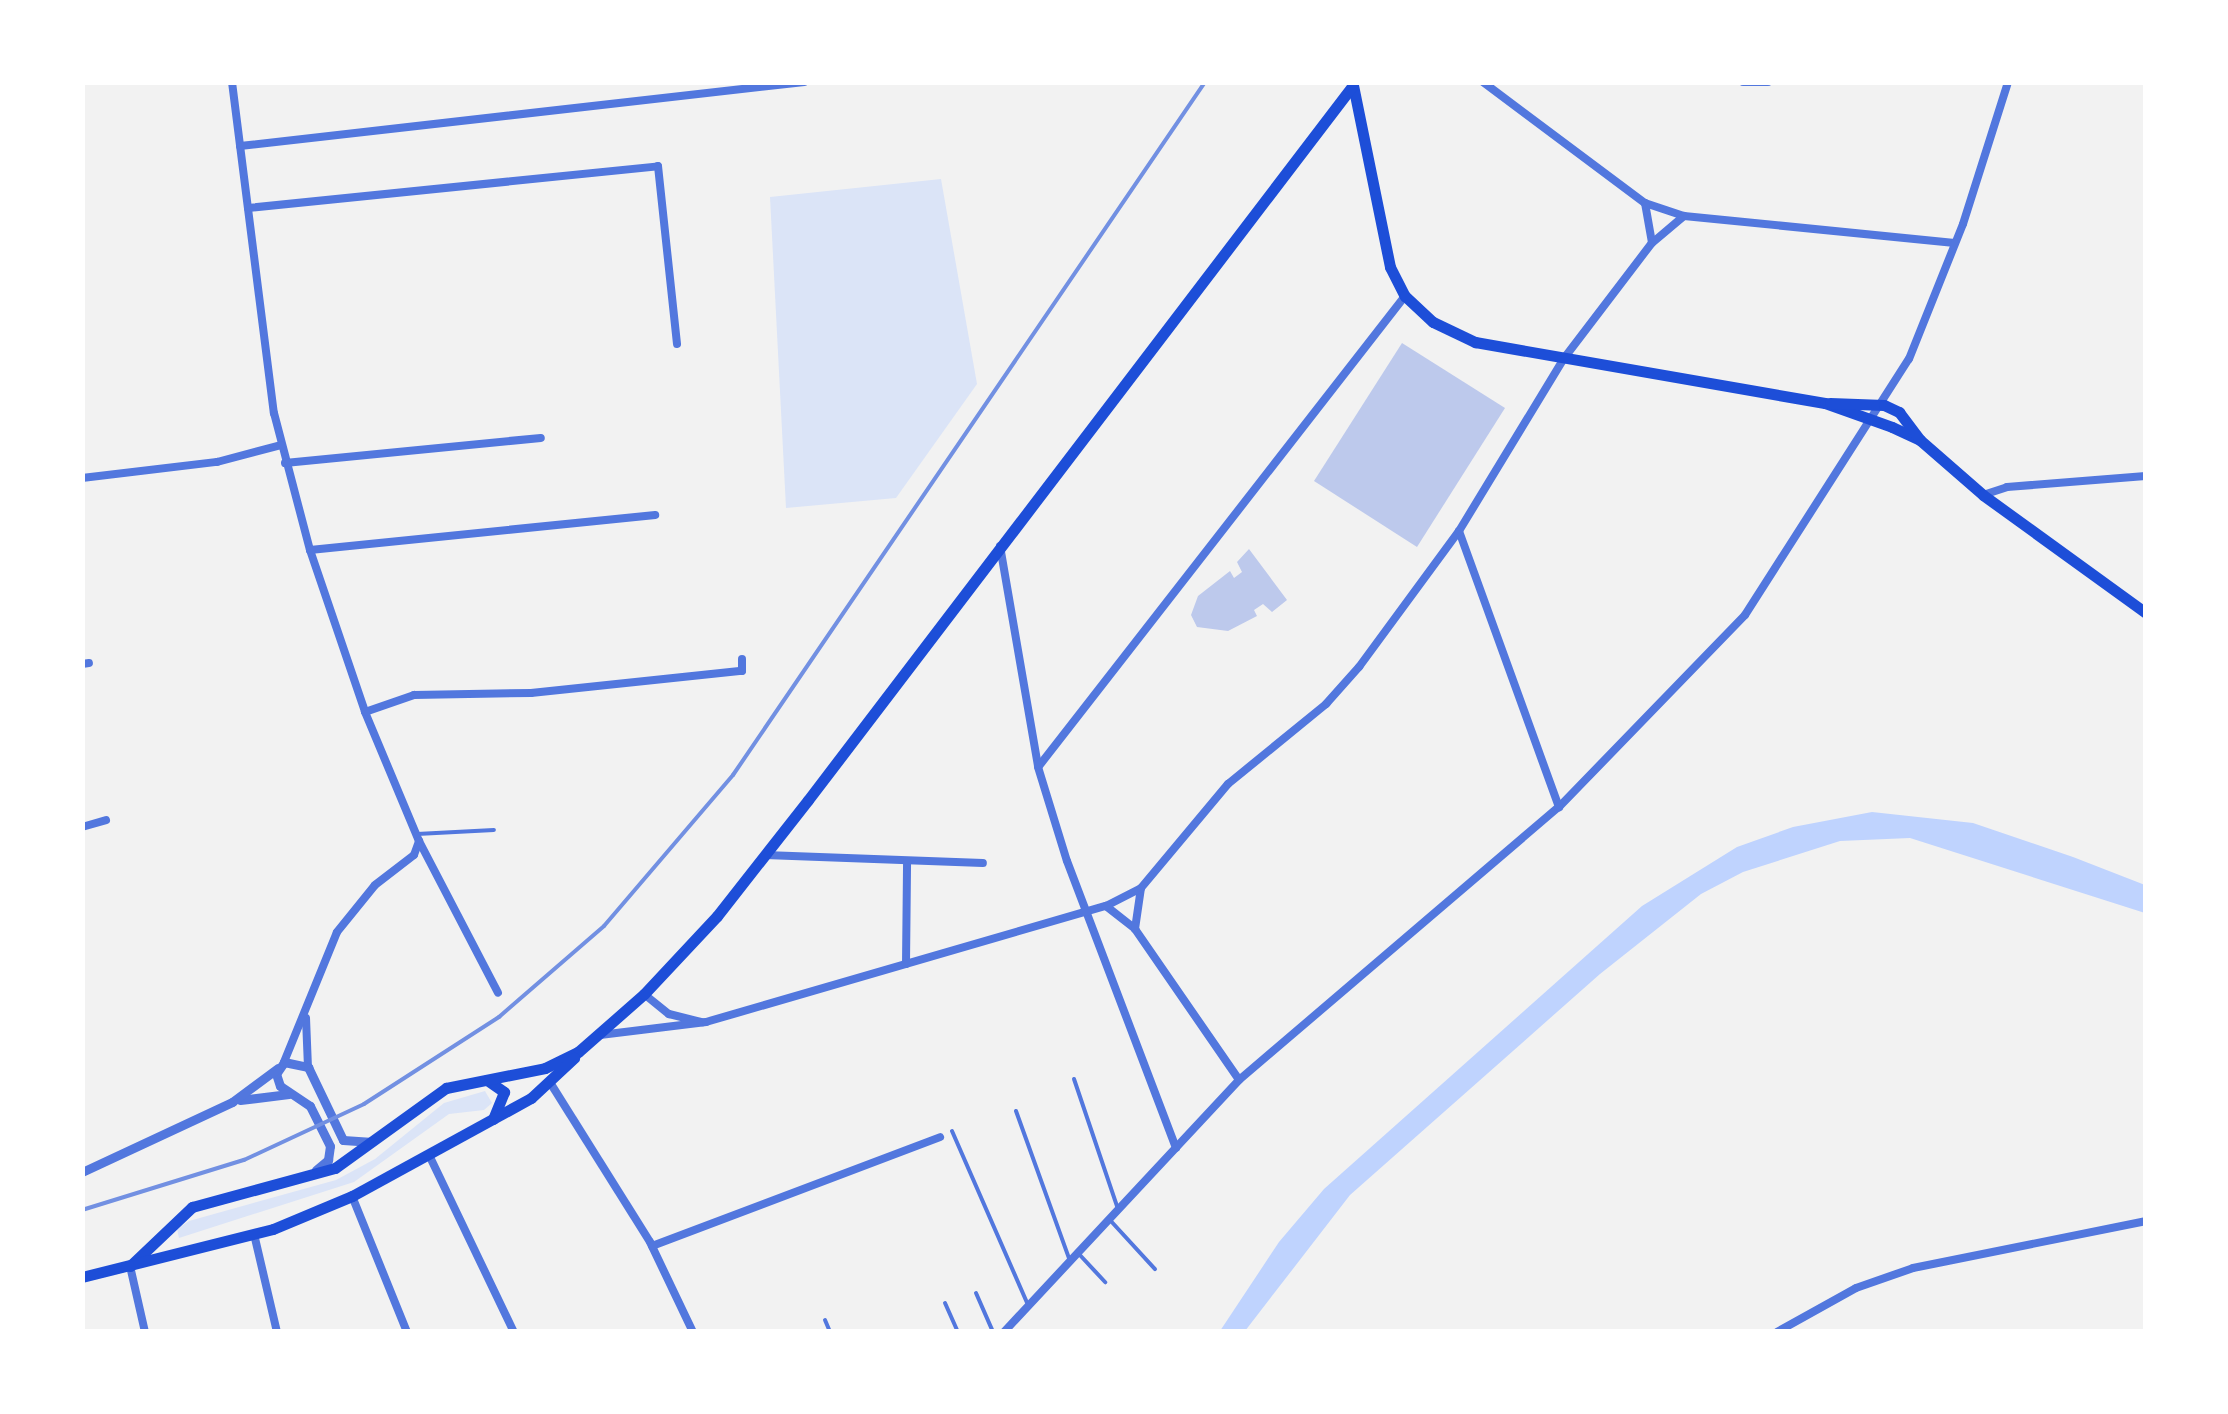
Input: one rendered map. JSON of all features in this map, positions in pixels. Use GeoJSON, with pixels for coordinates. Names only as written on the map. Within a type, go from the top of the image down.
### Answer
{"type":"FeatureCollection","features":[{"type":"Feature","properties":{"kind":"main road"},"geometry":{"type":"LineString","coordinates":[[1353,84],[1390,266],[1404,296],[1433,322],[1464,338],[1565,357],[1825,403],[1884,405],[1899,412],[1920,440],[1983,495],[2146,613]]}},
{"type":"Feature","properties":{"kind":"main road"},"geometry":{"type":"LineString","coordinates":[[82,1277],[254,1234],[352,1196],[430,1157],[551,1084],[578,1052],[644,994],[765,855],[1353,84]]}},
{"type":"Feature","properties":{"kind":"main road"},"geometry":{"type":"LineString","coordinates":[[1825,403],[1920,440]]}},
{"type":"Feature","properties":{"kind":"main road"},"geometry":{"type":"LineString","coordinates":[[130,1266],[176,1217],[209,1200],[305,1178],[364,1153],[424,1102],[478,1078],[536,1071],[578,1052]]}},
{"type":"Feature","properties":{"kind":"main road"},"geometry":{"type":"LineString","coordinates":[[478,1078],[504,1092],[490,1123]]}},
{"type":"Feature","properties":{"kind":"main road"},"geometry":{"type":"LineString","coordinates":[[176,1217],[169,1242],[189,1252]]}},
{"type":"Feature","properties":{"kind":"street"},"geometry":{"type":"LineString","coordinates":[[232,82],[281,445],[310,550],[365,712],[418,838],[498,993]]}},
{"type":"Feature","properties":{"kind":"street"},"geometry":{"type":"LineString","coordinates":[[240,146],[804,82]]}},
{"type":"Feature","properties":{"kind":"street"},"geometry":{"type":"LineString","coordinates":[[1483,82],[1645,203],[1684,216],[1955,243]]}},
{"type":"Feature","properties":{"kind":"street"},"geometry":{"type":"LineString","coordinates":[[1743,82],[1768,82]]}},
{"type":"Feature","properties":{"kind":"street"},"geometry":{"type":"LineString","coordinates":[[1004,1332],[1239,1080],[1559,807],[1745,614],[1884,405],[1955,243],[2008,82]]}},
{"type":"Feature","properties":{"kind":"street"},"geometry":{"type":"LineString","coordinates":[[248,208],[658,166],[677,344]]}},
{"type":"Feature","properties":{"kind":"street"},"geometry":{"type":"LineString","coordinates":[[1645,203],[1652,243]]}},
{"type":"Feature","properties":{"kind":"street"},"geometry":{"type":"LineString","coordinates":[[600,1035],[706,1022],[1106,906],[1140,888],[1228,784],[1342,688],[1459,531],[1565,357],[1652,243],[1684,216]]}},
{"type":"Feature","properties":{"kind":"street"},"geometry":{"type":"LineString","coordinates":[[1038,767],[1404,296]]}},
{"type":"Feature","properties":{"kind":"street"},"geometry":{"type":"LineString","coordinates":[[285,463],[541,438]]}},
{"type":"Feature","properties":{"kind":"street"},"geometry":{"type":"LineString","coordinates":[[82,478],[217,462],[281,445]]}},
{"type":"Feature","properties":{"kind":"street"},"geometry":{"type":"LineString","coordinates":[[1983,495],[2007,487],[2146,476]]}},
{"type":"Feature","properties":{"kind":"street"},"geometry":{"type":"LineString","coordinates":[[310,550],[655,514]]}},
{"type":"Feature","properties":{"kind":"street"},"geometry":{"type":"LineString","coordinates":[[1459,531],[1559,807]]}},
{"type":"Feature","properties":{"kind":"street"},"geometry":{"type":"LineString","coordinates":[[1000,546],[1038,767],[1176,1148]]}},
{"type":"Feature","properties":{"kind":"street"},"geometry":{"type":"LineString","coordinates":[[365,712],[414,695],[532,694],[742,671],[742,659]]}},
{"type":"Feature","properties":{"kind":"street"},"geometry":{"type":"LineString","coordinates":[[82,826],[106,820]]}},
{"type":"Feature","properties":{"kind":"street"},"geometry":{"type":"LineString","coordinates":[[305,1178],[328,1160],[329,1142],[314,1113],[280,1086],[281,1065],[307,1014],[348,914],[414,855],[418,838]]}},
{"type":"Feature","properties":{"kind":"street"},"geometry":{"type":"LineString","coordinates":[[765,855],[983,863]]}},
{"type":"Feature","properties":{"kind":"street"},"geometry":{"type":"LineString","coordinates":[[906,964],[907,861]]}},
{"type":"Feature","properties":{"kind":"street"},"geometry":{"type":"LineString","coordinates":[[1135,929],[1140,888]]}},
{"type":"Feature","properties":{"kind":"street"},"geometry":{"type":"LineString","coordinates":[[1106,906],[1135,929],[1239,1080]]}},
{"type":"Feature","properties":{"kind":"street"},"geometry":{"type":"LineString","coordinates":[[644,994],[668,1014],[706,1022]]}},
{"type":"Feature","properties":{"kind":"street"},"geometry":{"type":"LineString","coordinates":[[307,1014],[308,1067],[341,1137],[359,1144],[387,1134]]}},
{"type":"Feature","properties":{"kind":"street"},"geometry":{"type":"LineString","coordinates":[[82,1172],[232,1102],[281,1065],[308,1067]]}},
{"type":"Feature","properties":{"kind":"street"},"geometry":{"type":"LineString","coordinates":[[551,1084],[652,1246],[692,1332]]}},
{"type":"Feature","properties":{"kind":"street"},"geometry":{"type":"LineString","coordinates":[[232,1102],[290,1094]]}},
{"type":"Feature","properties":{"kind":"street"},"geometry":{"type":"LineString","coordinates":[[652,1246],[940,1137]]}},
{"type":"Feature","properties":{"kind":"street"},"geometry":{"type":"LineString","coordinates":[[430,1157],[514,1332]]}},
{"type":"Feature","properties":{"kind":"street"},"geometry":{"type":"LineString","coordinates":[[352,1196],[407,1332]]}},
{"type":"Feature","properties":{"kind":"street"},"geometry":{"type":"LineString","coordinates":[[1777,1332],[1856,1288],[1913,1268],[2146,1221]]}},
{"type":"Feature","properties":{"kind":"street"},"geometry":{"type":"LineString","coordinates":[[254,1234],[276,1332]]}},
{"type":"Feature","properties":{"kind":"street"},"geometry":{"type":"LineString","coordinates":[[130,1266],[146,1332]]}},
{"type":"Feature","properties":{"kind":"lane"},"geometry":{"type":"LineString","coordinates":[[418,838],[494,830]]}},
{"type":"Feature","properties":{"kind":"lane"},"geometry":{"type":"LineString","coordinates":[[1074,1079],[1118,1209]]}},
{"type":"Feature","properties":{"kind":"lane"},"geometry":{"type":"LineString","coordinates":[[1016,1110],[1070,1261]]}},
{"type":"Feature","properties":{"kind":"lane"},"geometry":{"type":"LineString","coordinates":[[952,1131],[1029,1307]]}},
{"type":"Feature","properties":{"kind":"lane"},"geometry":{"type":"LineString","coordinates":[[1109,1218],[1155,1269]]}},
{"type":"Feature","properties":{"kind":"lane"},"geometry":{"type":"LineString","coordinates":[[1078,1252],[1105,1282]]}},
{"type":"Feature","properties":{"kind":"lane"},"geometry":{"type":"LineString","coordinates":[[976,1293],[993,1332]]}},
{"type":"Feature","properties":{"kind":"lane"},"geometry":{"type":"LineString","coordinates":[[945,1302],[958,1332]]}},
{"type":"Feature","properties":{"kind":"lane"},"geometry":{"type":"LineString","coordinates":[[826,1320],[830,1332]]}},
{"type":"Feature","properties":{"kind":"shaded area"},"geometry":{"type":"Polygon","coordinates":[[[941,179],[977,384],[896,498],[786,508],[770,197],[941,179]]]}},
{"type":"Feature","properties":{"kind":"shaded area"},"geometry":{"type":"Polygon","coordinates":[[[485,1091],[492,1103],[484,1110],[449,1114],[354,1182],[179,1238],[177,1229],[189,1221],[336,1180],[375,1159],[444,1103],[485,1091]]]}},
{"type":"Feature","properties":{"kind":"water"},"geometry":{"type":"Polygon","coordinates":[[[1872,812],[1973,823],[2073,857],[2145,885],[2145,913],[1910,838],[1840,841],[1743,872],[1701,894],[1600,974],[1350,1195],[1245,1331],[1220,1331],[1279,1242],[1324,1189],[1642,906],[1737,847],[1793,827],[1872,812]]]}},
{"type":"Feature","properties":{"kind":"building"},"geometry":{"type":"Polygon","coordinates":[[[1402,343],[1505,408],[1417,547],[1314,481],[1402,343]]]}},
{"type":"Feature","properties":{"kind":"building"},"geometry":{"type":"Polygon","coordinates":[[[1249,549],[1287,600],[1272,612],[1263,604],[1254,610],[1257,616],[1228,631],[1197,627],[1191,615],[1198,596],[1230,571],[1234,578],[1242,572],[1237,562],[1249,549]]]}},
{"type":"Feature","properties":{"kind":"railway"},"geometry":{"type":"LineString","coordinates":[[82,1210],[244,1160],[364,1104],[499,1017],[604,926],[733,775],[1205,82]]}}]}
